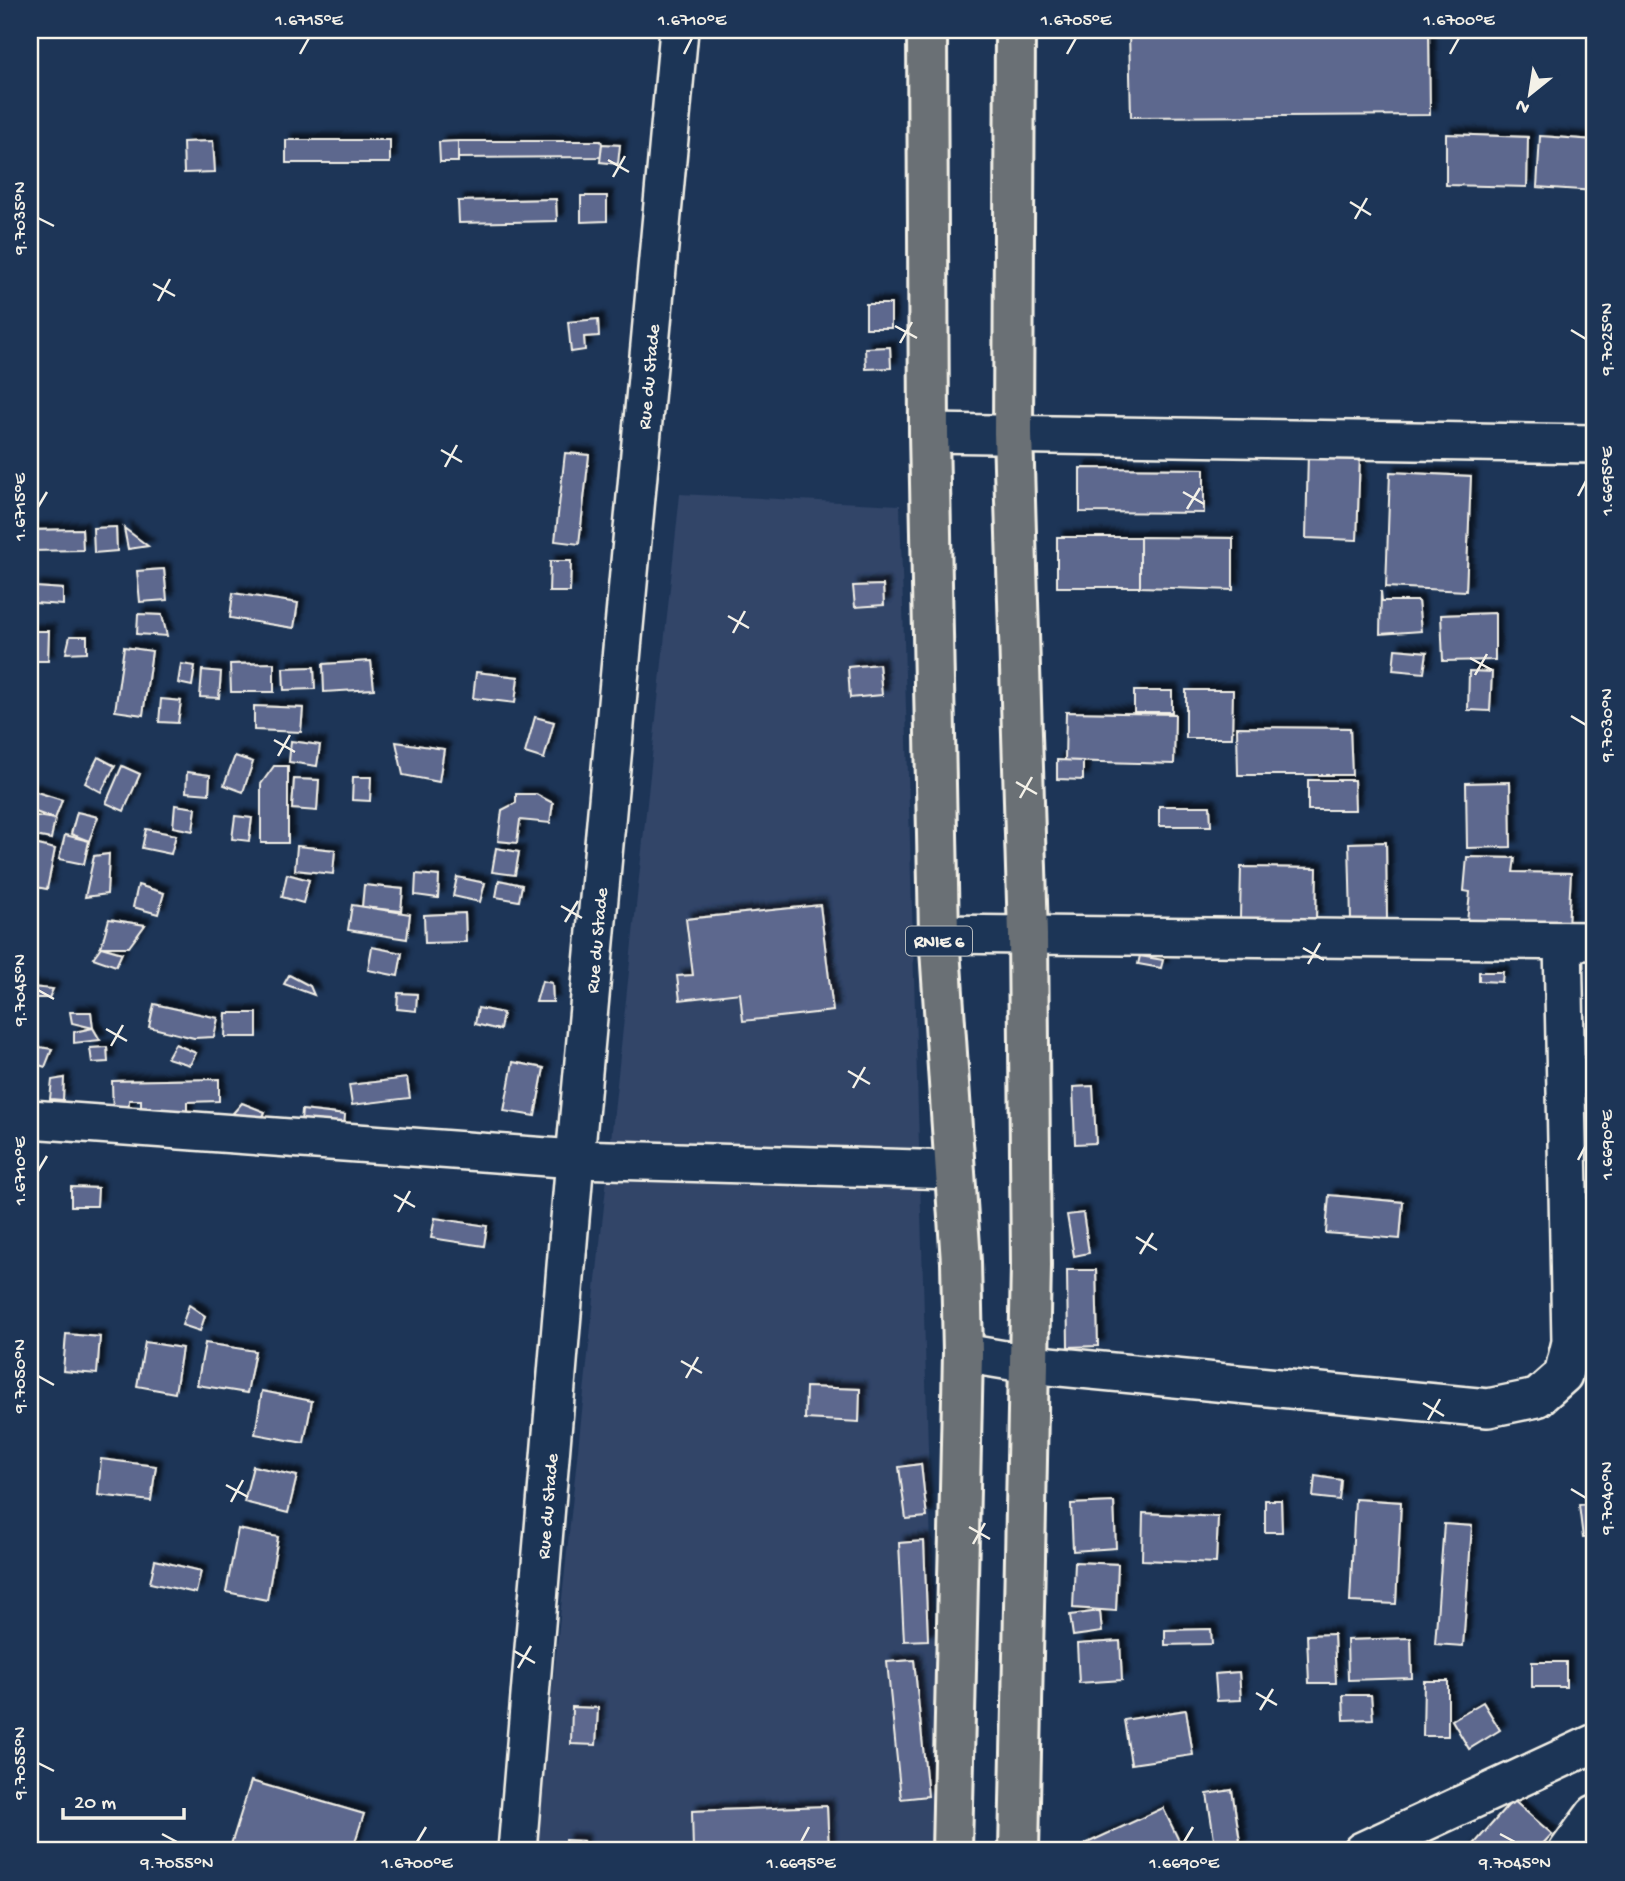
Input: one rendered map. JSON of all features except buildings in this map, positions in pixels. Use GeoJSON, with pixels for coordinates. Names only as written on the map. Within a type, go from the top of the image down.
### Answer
{"type":"FeatureCollection","features":[{"type":"Feature","properties":{"kind":"main road","name":"RNIE 6"},"geometry":{"type":"LineString","coordinates":[[927,30],[929,433],[939,934],[961,1262],[963,1353],[952,1851]]}},
{"type":"Feature","properties":{"kind":"main road"},"geometry":{"type":"LineString","coordinates":[[1015,30],[1013,433],[1028,935],[1031,1265],[1019,1851]]}},
{"type":"Feature","properties":{"kind":"street","name":"Rue du Stade"},"geometry":{"type":"LineString","coordinates":[[517,1851],[575,1159],[679,30]]}},
{"type":"Feature","properties":{"kind":"street"},"geometry":{"type":"LineString","coordinates":[[929,433],[1595,444]]}},
{"type":"Feature","properties":{"kind":"street"},"geometry":{"type":"LineString","coordinates":[[939,934],[1579,941],[1571,1342],[1563,1375],[1537,1398],[1488,1408],[1030,1364],[963,1353]]}},
{"type":"Feature","properties":{"kind":"street"},"geometry":{"type":"LineString","coordinates":[[30,1119],[575,1159],[954,1170]]}},
{"type":"Feature","properties":{"kind":"street"},"geometry":{"type":"LineString","coordinates":[[1362,1851],[1595,1743]]}},
{"type":"Feature","properties":{"kind":"street"},"geometry":{"type":"LineString","coordinates":[[1568,1851],[1595,1814]]}},
{"type":"Feature","properties":{"kind":"shaded area"},"geometry":{"type":"Polygon","coordinates":[[[680,494],[900,505],[940,1851],[535,1851],[680,494]]]}}]}
